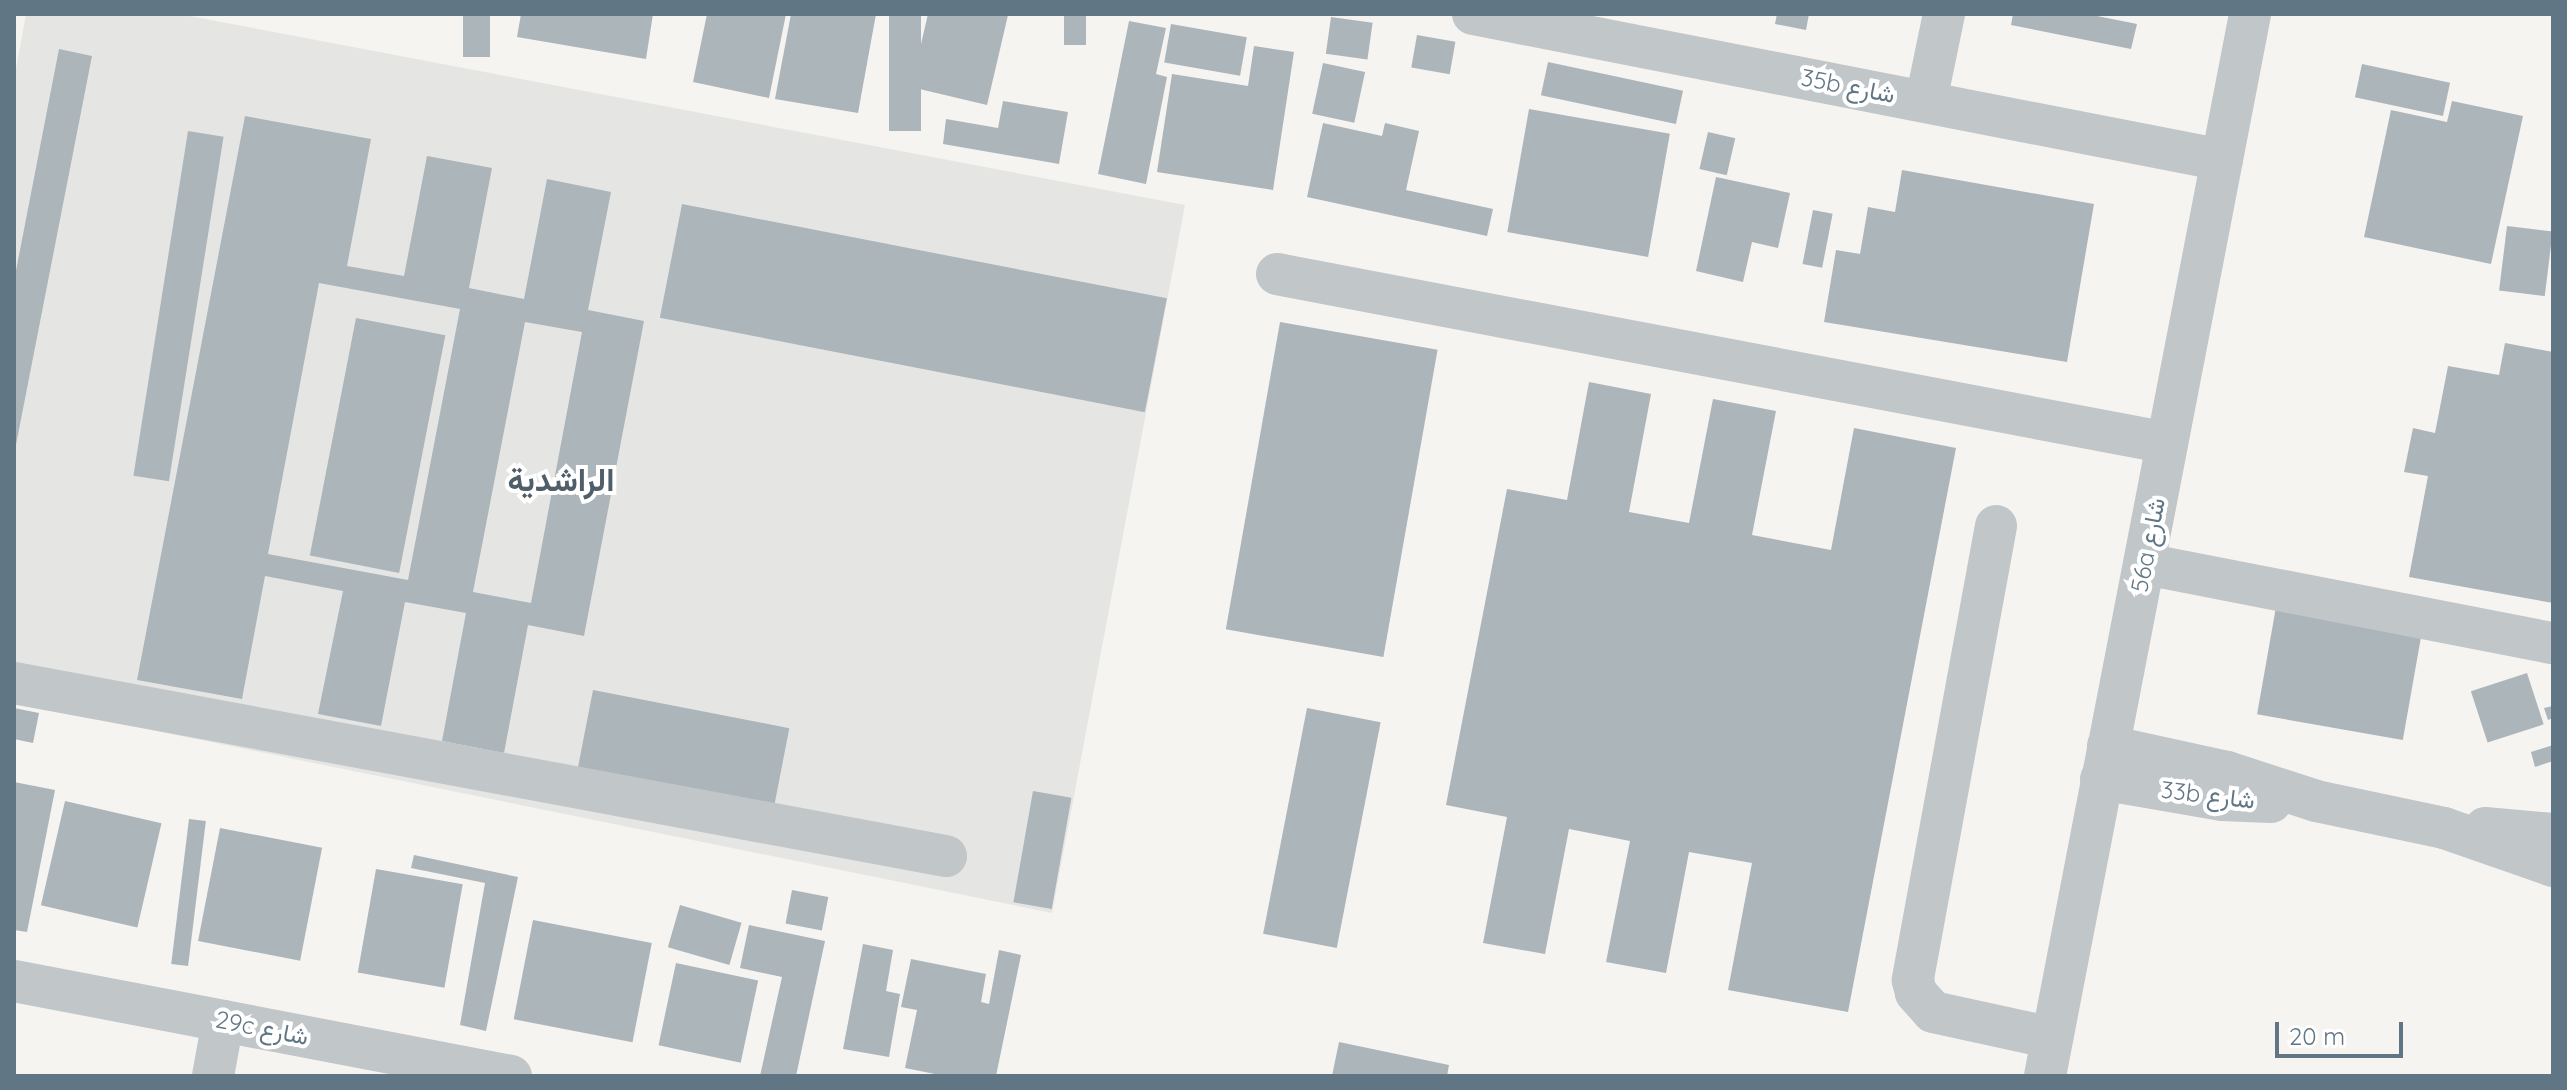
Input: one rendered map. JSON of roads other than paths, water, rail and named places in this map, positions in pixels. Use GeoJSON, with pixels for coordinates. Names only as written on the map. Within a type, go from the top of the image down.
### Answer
{"type":"FeatureCollection","features":[{"type":"Feature","properties":{"kind":"street","name":"35b شارع"},"geometry":{"type":"LineString","coordinates":[[1473,14],[2222,160]]}},
{"type":"Feature","properties":{"kind":"street"},"geometry":{"type":"LineString","coordinates":[[1926,101],[1944,14]]}},
{"type":"Feature","properties":{"kind":"street","name":"56a شارع"},"geometry":{"type":"LineString","coordinates":[[2049,1057],[2250,14]]}},
{"type":"Feature","properties":{"kind":"street"},"geometry":{"type":"LineString","coordinates":[[1277,274],[2167,443]]}},
{"type":"Feature","properties":{"kind":"street"},"geometry":{"type":"LineString","coordinates":[[1996,526],[1913,980],[1923,1004],[1933,1012],[2049,1057]]}},
{"type":"Feature","properties":{"kind":"street"},"geometry":{"type":"LineString","coordinates":[[2145,564],[2553,643]]}},
{"type":"Feature","properties":{"kind":"street"},"geometry":{"type":"LineString","coordinates":[[14,683],[946,856]]}},
{"type":"Feature","properties":{"kind":"street","name":"33b شارع"},"geometry":{"type":"LineString","coordinates":[[2104,762],[2222,800],[2316,801],[2444,828],[2553,866]]}},
{"type":"Feature","properties":{"kind":"street","name":"33b شارع"},"geometry":{"type":"LineString","coordinates":[[2444,828],[2553,834]]}},
{"type":"Feature","properties":{"kind":"street","name":"29c شارع"},"geometry":{"type":"LineString","coordinates":[[14,981],[511,1076]]}},
{"type":"Feature","properties":{"kind":"street"},"geometry":{"type":"LineString","coordinates":[[213,1076],[223,1021]]}},
{"type":"Feature","properties":{"kind":"district","name":"الراشدية"},"geometry":{"type":"Point","coordinates":[561,479]}}]}
